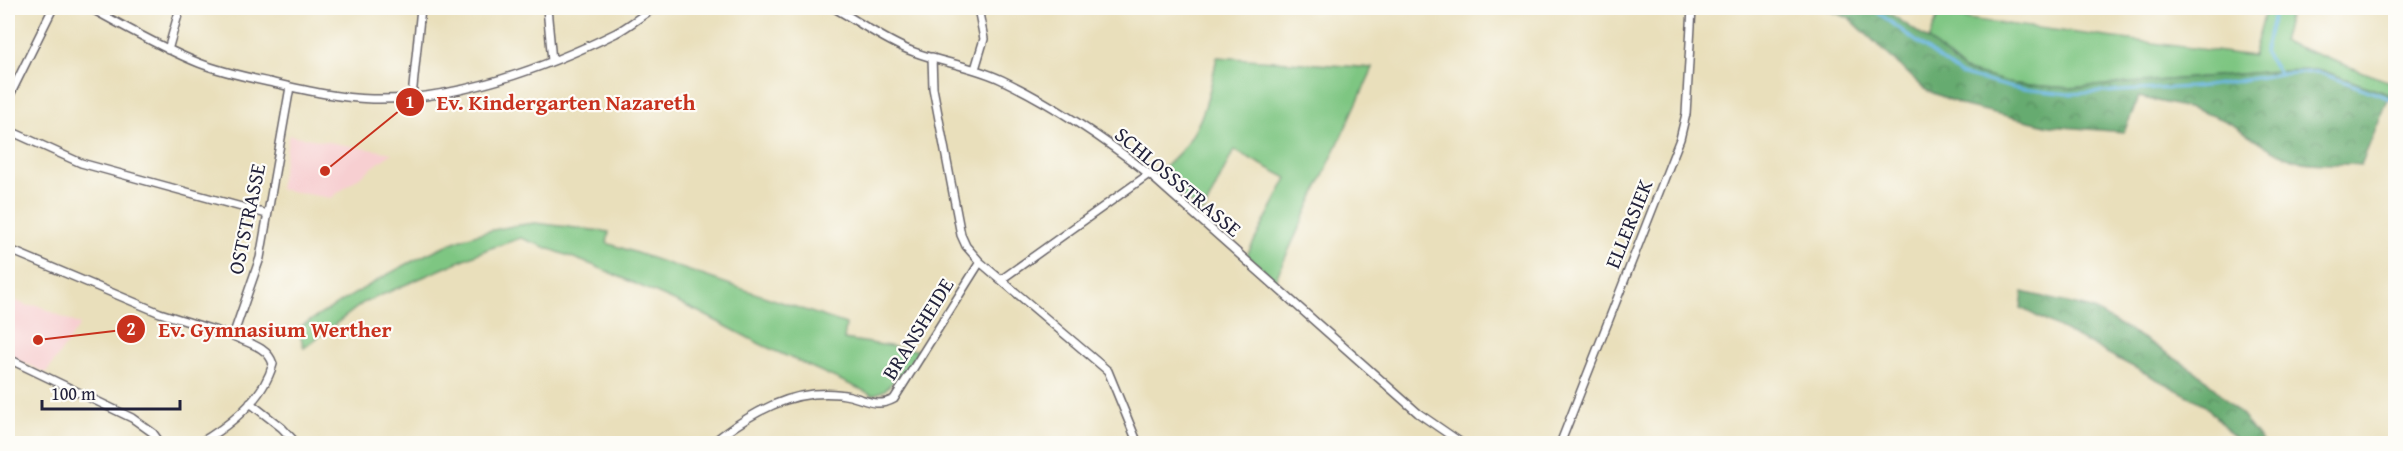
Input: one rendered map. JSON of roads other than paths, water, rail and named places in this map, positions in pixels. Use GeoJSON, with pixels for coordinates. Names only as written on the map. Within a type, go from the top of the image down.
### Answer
{"type":"FeatureCollection","features":[{"type":"Feature","properties":{"kind":"street"},"geometry":{"type":"LineString","coordinates":[[8,99],[53,8]]}},
{"type":"Feature","properties":{"kind":"street"},"geometry":{"type":"LineString","coordinates":[[90,8],[168,50],[236,75],[327,95],[373,99],[412,97],[469,89],[552,61],[618,32],[654,8]]}},
{"type":"Feature","properties":{"kind":"street"},"geometry":{"type":"LineString","coordinates":[[168,50],[180,8]]}},
{"type":"Feature","properties":{"kind":"street"},"geometry":{"type":"LineString","coordinates":[[412,97],[421,8]]}},
{"type":"Feature","properties":{"kind":"street"},"geometry":{"type":"LineString","coordinates":[[547,8],[552,61]]}},
{"type":"Feature","properties":{"kind":"street","name":"SCHLOSSSTRASSE"},"geometry":{"type":"LineString","coordinates":[[834,8],[914,52],[975,69],[1035,97],[1108,143],[1149,174],[1376,378],[1418,413],[1463,444]]}},
{"type":"Feature","properties":{"kind":"street"},"geometry":{"type":"LineString","coordinates":[[975,69],[984,39],[978,8]]}},
{"type":"Feature","properties":{"kind":"street","name":"ELLERSIEK"},"geometry":{"type":"LineString","coordinates":[[1560,444],[1680,139],[1686,114],[1692,8]]}},
{"type":"Feature","properties":{"kind":"street"},"geometry":{"type":"LineString","coordinates":[[933,57],[933,88],[961,235],[966,246],[980,262],[1108,371],[1138,444]]}},
{"type":"Feature","properties":{"kind":"street","name":"OSTSTRASSE"},"geometry":{"type":"LineString","coordinates":[[233,336],[260,258],[290,87]]}},
{"type":"Feature","properties":{"kind":"street"},"geometry":{"type":"LineString","coordinates":[[8,130],[81,163],[267,214]]}},
{"type":"Feature","properties":{"kind":"street"},"geometry":{"type":"LineString","coordinates":[[1002,279],[1149,174]]}},
{"type":"Feature","properties":{"kind":"street"},"geometry":{"type":"LineString","coordinates":[[8,249],[160,313],[233,336],[264,350],[271,356],[273,364],[263,385],[250,403],[229,424],[198,444]]}},
{"type":"Feature","properties":{"kind":"street","name":"BRANSHEIDE"},"geometry":{"type":"LineString","coordinates":[[711,444],[737,423],[792,398],[826,393],[848,395],[877,404],[894,399],[980,262]]}},
{"type":"Feature","properties":{"kind":"street"},"geometry":{"type":"LineString","coordinates":[[8,364],[11,360],[132,418],[153,433],[161,444]]}},
{"type":"Feature","properties":{"kind":"street"},"geometry":{"type":"LineString","coordinates":[[250,403],[282,428],[297,444]]}},
{"type":"Feature","properties":{"kind":"waterway"},"geometry":{"type":"LineString","coordinates":[[1872,8],[1960,74],[2013,88],[2069,94],[2207,86],[2280,74]]}},
{"type":"Feature","properties":{"kind":"waterway"},"geometry":{"type":"LineString","coordinates":[[2276,8],[2264,52],[2280,74],[2318,72],[2396,101]]}},
{"type":"Feature","properties":{"kind":"place","name":"Ev. Kindergarten Nazareth"},"geometry":{"type":"Point","coordinates":[325,171]}},
{"type":"Feature","properties":{"kind":"place","name":"Ev. Gymnasium Werther"},"geometry":{"type":"Point","coordinates":[38,340]}}]}
